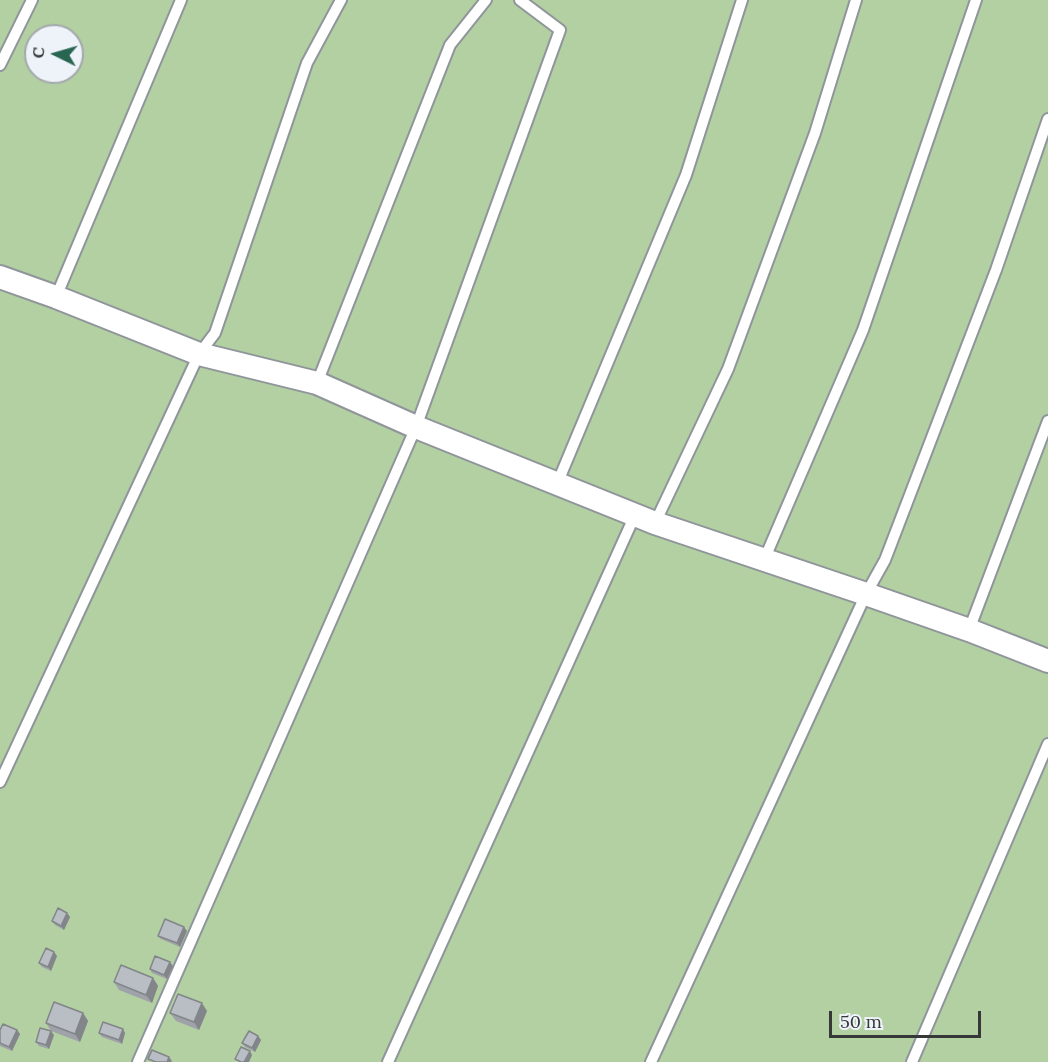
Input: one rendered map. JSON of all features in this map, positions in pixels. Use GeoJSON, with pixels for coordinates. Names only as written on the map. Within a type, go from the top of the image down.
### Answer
{"type":"FeatureCollection","features":[{"type":"Feature","properties":{"kind":"street"},"geometry":{"type":"LineString","coordinates":[[0,277],[57,297],[199,354],[317,383],[416,427],[645,519],[969,630],[1048,661]]}},
{"type":"Feature","properties":{"kind":"lane"},"geometry":{"type":"LineString","coordinates":[[0,65],[32,0]]}},
{"type":"Feature","properties":{"kind":"lane"},"geometry":{"type":"LineString","coordinates":[[57,297],[181,0]]}},
{"type":"Feature","properties":{"kind":"lane"},"geometry":{"type":"LineString","coordinates":[[0,782],[199,354],[215,333],[307,63],[341,0]]}},
{"type":"Feature","properties":{"kind":"lane"},"geometry":{"type":"LineString","coordinates":[[317,383],[450,45],[486,0]]}},
{"type":"Feature","properties":{"kind":"lane"},"geometry":{"type":"LineString","coordinates":[[138,1062],[416,427],[560,30],[520,0]]}},
{"type":"Feature","properties":{"kind":"lane"},"geometry":{"type":"LineString","coordinates":[[557,484],[686,175],[742,0]]}},
{"type":"Feature","properties":{"kind":"lane"},"geometry":{"type":"LineString","coordinates":[[388,1062],[645,519],[728,369],[815,133],[856,0]]}},
{"type":"Feature","properties":{"kind":"lane"},"geometry":{"type":"LineString","coordinates":[[764,560],[863,330],[976,0]]}},
{"type":"Feature","properties":{"kind":"lane"},"geometry":{"type":"LineString","coordinates":[[651,1062],[866,594],[885,560],[996,270],[1048,119]]}},
{"type":"Feature","properties":{"kind":"lane"},"geometry":{"type":"LineString","coordinates":[[969,630],[1048,421]]}},
{"type":"Feature","properties":{"kind":"lane"},"geometry":{"type":"LineString","coordinates":[[912,1062],[1048,744]]}},
{"type":"Feature","properties":{"kind":"green space"},"geometry":{"type":"Polygon","coordinates":[[[0,0],[1048,0],[1048,1062],[0,1062],[0,0]]]}},
{"type":"Feature","properties":{"kind":"building"},"geometry":{"type":"Polygon","coordinates":[[[58,908],[67,913],[61,926],[52,921],[58,908]]]}},
{"type":"Feature","properties":{"kind":"building"},"geometry":{"type":"Polygon","coordinates":[[[165,919],[184,927],[177,943],[158,936],[165,919]]]}},
{"type":"Feature","properties":{"kind":"building"},"geometry":{"type":"Polygon","coordinates":[[[46,948],[54,952],[48,967],[39,963],[46,948]]]}},
{"type":"Feature","properties":{"kind":"building"},"geometry":{"type":"Polygon","coordinates":[[[155,956],[170,962],[164,975],[150,969],[155,956]]]}},
{"type":"Feature","properties":{"kind":"building"},"geometry":{"type":"Polygon","coordinates":[[[121,965],[153,978],[146,995],[114,982],[121,965]]]}},
{"type":"Feature","properties":{"kind":"building"},"geometry":{"type":"Polygon","coordinates":[[[178,994],[202,1003],[194,1022],[170,1013],[178,994]]]}},
{"type":"Feature","properties":{"kind":"building"},"geometry":{"type":"Polygon","coordinates":[[[54,1002],[83,1013],[75,1034],[46,1023],[54,1002]]]}},
{"type":"Feature","properties":{"kind":"building"},"geometry":{"type":"Polygon","coordinates":[[[103,1022],[123,1029],[119,1040],[99,1033],[103,1022]]]}},
{"type":"Feature","properties":{"kind":"building"},"geometry":{"type":"Polygon","coordinates":[[[3,1024],[17,1030],[9,1047],[0,1043],[0,1030],[3,1024]]]}},
{"type":"Feature","properties":{"kind":"building"},"geometry":{"type":"Polygon","coordinates":[[[40,1028],[51,1031],[46,1045],[36,1042],[40,1028]]]}},
{"type":"Feature","properties":{"kind":"building"},"geometry":{"type":"Polygon","coordinates":[[[249,1031],[258,1036],[252,1048],[242,1043],[249,1031]]]}},
{"type":"Feature","properties":{"kind":"building"},"geometry":{"type":"Polygon","coordinates":[[[241,1047],[250,1051],[244,1062],[235,1059],[241,1047]]]}},
{"type":"Feature","properties":{"kind":"building"},"geometry":{"type":"Polygon","coordinates":[[[152,1050],[169,1057],[167,1062],[148,1059],[152,1050]]]}}]}
